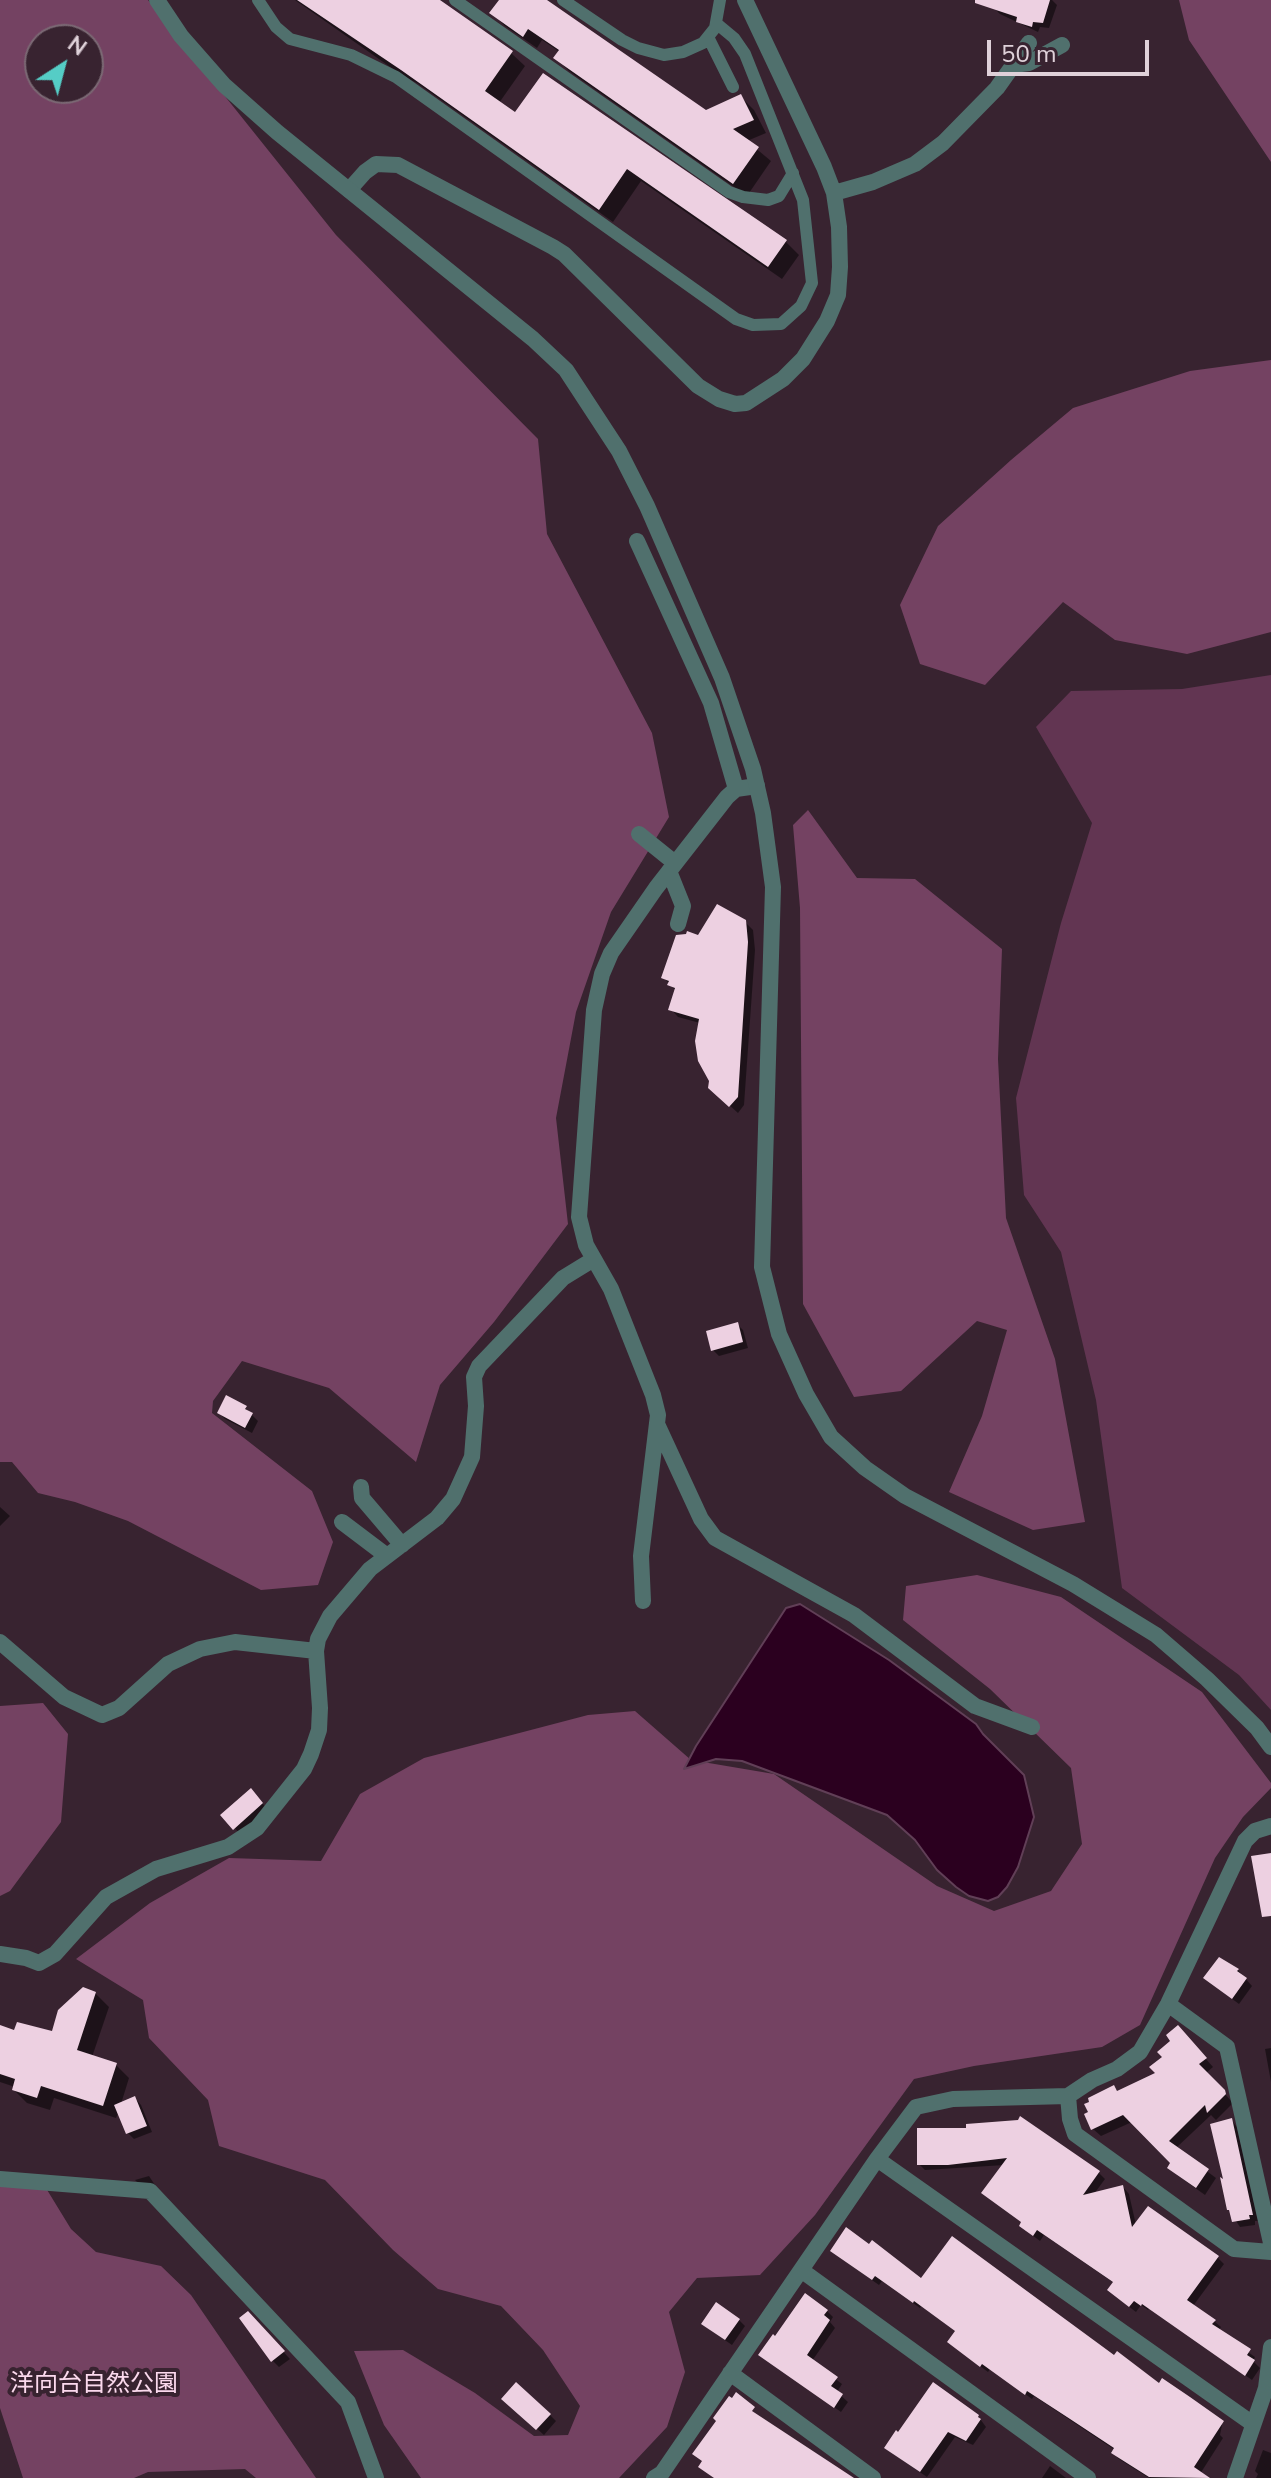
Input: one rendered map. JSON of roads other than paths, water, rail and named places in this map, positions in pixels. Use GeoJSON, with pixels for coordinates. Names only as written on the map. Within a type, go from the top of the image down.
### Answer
{"type":"FeatureCollection","features":[{"type":"Feature","properties":{"kind":"street"},"geometry":{"type":"LineString","coordinates":[[157,0],[181,36],[224,85],[533,339],[566,370],[619,451],[647,506],[722,678],[757,786],[773,887],[762,1267],[779,1334],[806,1394],[831,1437],[865,1468],[915,1502],[1073,1584],[1156,1635],[1207,1679],[1257,1728],[1271,1747]]}},
{"type":"Feature","properties":{"kind":"street"},"geometry":{"type":"LineString","coordinates":[[349,190],[376,164],[398,165],[553,247],[564,254],[698,386],[719,399],[735,404],[746,403],[783,379],[803,359],[827,321],[838,295],[840,267],[834,193],[745,0]]}},
{"type":"Feature","properties":{"kind":"street"},"geometry":{"type":"LineString","coordinates":[[834,193],[873,182],[915,164],[971,116],[997,88],[1029,43]]}},
{"type":"Feature","properties":{"kind":"street"},"geometry":{"type":"LineString","coordinates":[[1013,65],[1029,63],[1062,45]]}},
{"type":"Feature","properties":{"kind":"street"},"geometry":{"type":"LineString","coordinates":[[637,541],[711,703],[736,789]]}},
{"type":"Feature","properties":{"kind":"street"},"geometry":{"type":"LineString","coordinates":[[757,786],[736,789],[718,807],[611,953],[602,974],[594,1010],[579,1217],[586,1245],[611,1289],[653,1395],[658,1424],[701,1519],[715,1538],[854,1615],[975,1706],[1032,1727]]}},
{"type":"Feature","properties":{"kind":"street"},"geometry":{"type":"LineString","coordinates":[[639,834],[672,867],[683,906],[678,924]]}},
{"type":"Feature","properties":{"kind":"street"},"geometry":{"type":"LineString","coordinates":[[0,1954],[39,1963],[55,1954],[106,1897],[156,1869],[228,1847],[257,1828],[299,1776],[311,1754],[319,1730],[316,1651],[318,1639],[330,1616],[370,1569],[437,1518],[453,1499],[467,1471],[475,1441],[474,1377],[479,1366],[563,1278],[594,1259]]}},
{"type":"Feature","properties":{"kind":"street"},"geometry":{"type":"LineString","coordinates":[[643,1601],[641,1556],[658,1424]]}},
{"type":"Feature","properties":{"kind":"street"},"geometry":{"type":"LineString","coordinates":[[361,1487],[362,1498],[402,1545]]}},
{"type":"Feature","properties":{"kind":"street"},"geometry":{"type":"LineString","coordinates":[[342,1522],[387,1556]]}},
{"type":"Feature","properties":{"kind":"street"},"geometry":{"type":"LineString","coordinates":[[0,1642],[64,1697],[102,1715],[119,1708],[168,1664],[200,1649],[235,1642],[316,1651]]}},
{"type":"Feature","properties":{"kind":"street"},"geometry":{"type":"LineString","coordinates":[[661,2476],[877,2159],[916,2107],[953,2099],[1068,2096],[1092,2080],[1117,2069],[1140,2052],[1168,2004],[1245,1841],[1255,1831],[1271,1826]]}},
{"type":"Feature","properties":{"kind":"street"},"geometry":{"type":"LineString","coordinates":[[1168,2004],[1227,2047],[1271,2243]]}},
{"type":"Feature","properties":{"kind":"street"},"geometry":{"type":"LineString","coordinates":[[1068,2096],[1075,2134],[1234,2249],[1271,2252]]}},
{"type":"Feature","properties":{"kind":"street"},"geometry":{"type":"LineString","coordinates":[[877,2159],[1253,2424]]}},
{"type":"Feature","properties":{"kind":"street"},"geometry":{"type":"LineString","coordinates":[[0,2179],[150,2191],[348,2402],[376,2478]]}},
{"type":"Feature","properties":{"kind":"street"},"geometry":{"type":"LineString","coordinates":[[801,2270],[1088,2478]]}},
{"type":"Feature","properties":{"kind":"street"},"geometry":{"type":"LineString","coordinates":[[1235,2478],[1266,2388],[1271,2347]]}},
{"type":"Feature","properties":{"kind":"street"},"geometry":{"type":"LineString","coordinates":[[730,2373],[873,2478]]}},
{"type":"Feature","properties":{"kind":"lane"},"geometry":{"type":"LineString","coordinates":[[258,0],[276,27],[290,39],[351,55],[396,77],[736,319],[753,325],[781,324],[801,306],[812,283],[803,200],[745,54],[734,38],[716,23]]}},
{"type":"Feature","properties":{"kind":"lane"},"geometry":{"type":"LineString","coordinates":[[455,0],[729,192],[768,200],[779,196],[793,173]]}},
{"type":"Feature","properties":{"kind":"lane"},"geometry":{"type":"LineString","coordinates":[[563,0],[622,40],[664,55],[683,52],[703,43],[716,23],[720,0]]}},
{"type":"Feature","properties":{"kind":"lane"},"geometry":{"type":"LineString","coordinates":[[708,37],[733,87]]}},
{"type":"Feature","properties":{"kind":"park label","name":"洋向台自然公園"},"geometry":{"type":"Point","coordinates":[94,2385]}}]}
